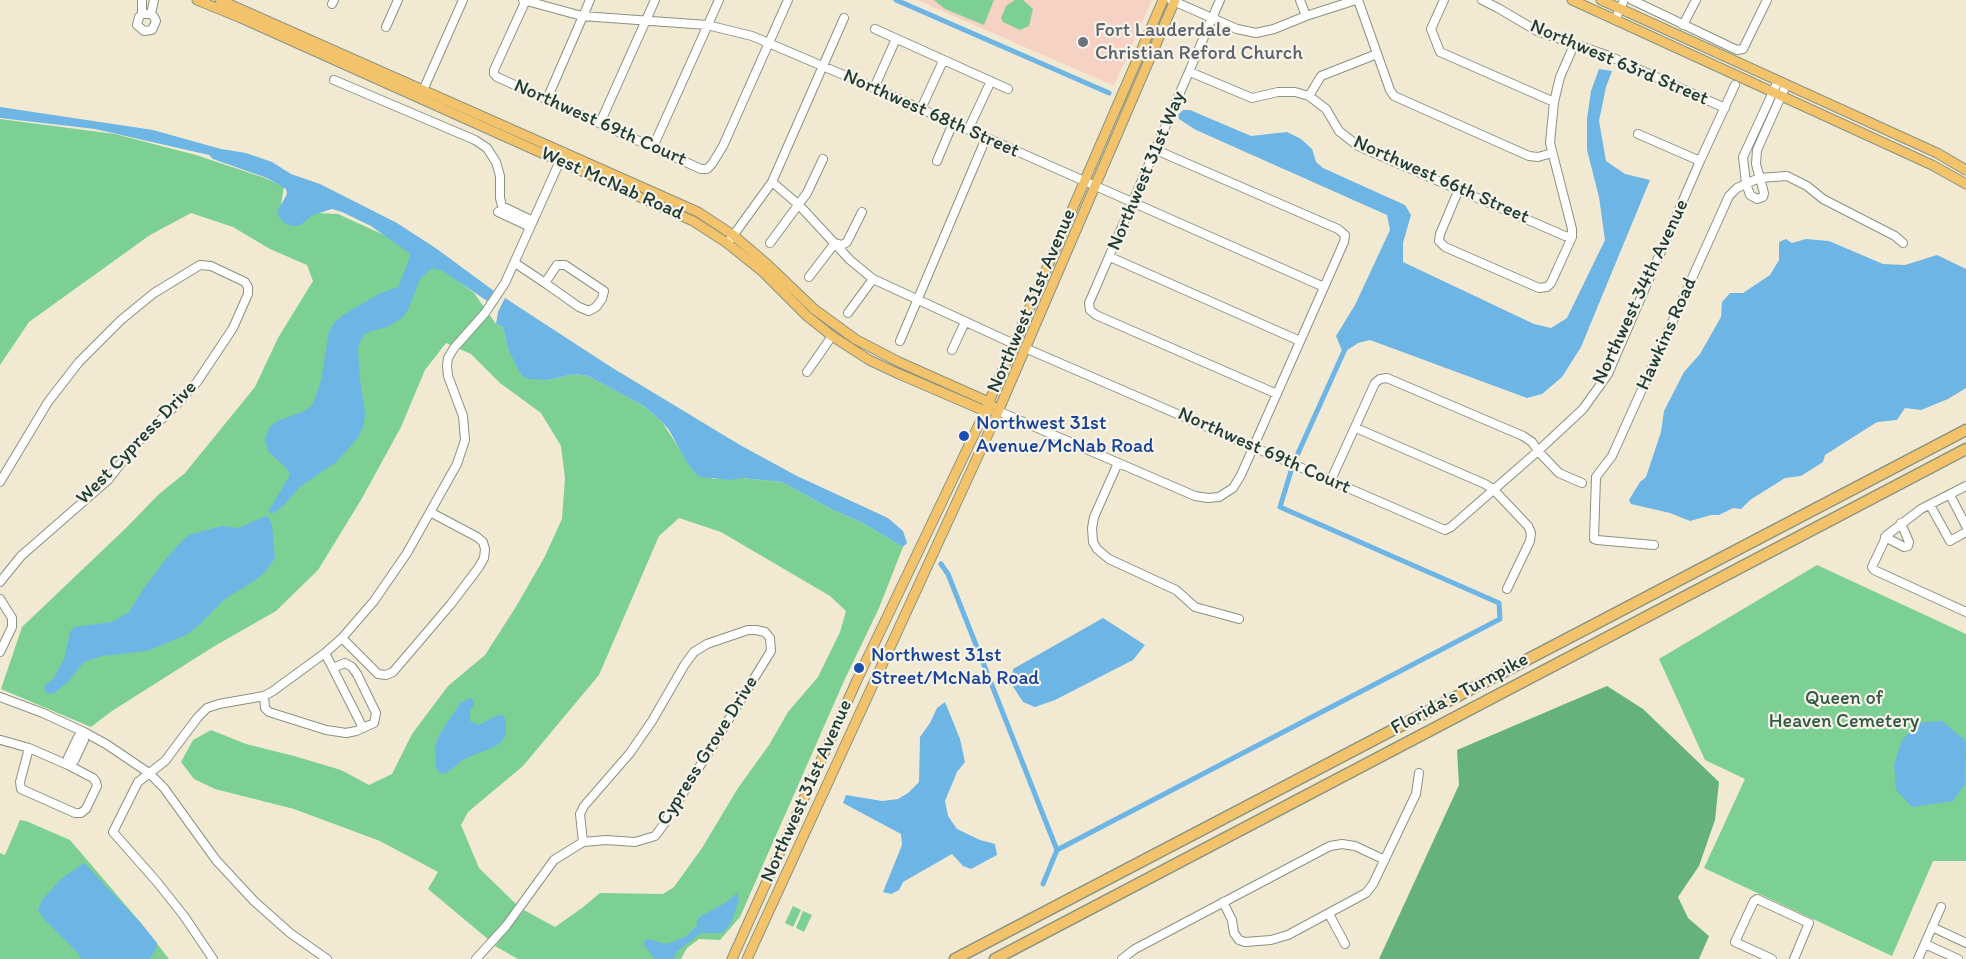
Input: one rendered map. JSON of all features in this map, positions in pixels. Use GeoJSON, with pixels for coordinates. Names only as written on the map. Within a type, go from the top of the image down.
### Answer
{"type":"FeatureCollection","features":[{"type":"Feature","properties":{"kind":"highway","name":"Florida's Turnpike"},"geometry":{"type":"LineString","coordinates":[[955,959],[1966,430]]}},
{"type":"Feature","properties":{"kind":"highway","name":"Florida's Turnpike"},"geometry":{"type":"LineString","coordinates":[[995,959],[1966,449]]}},
{"type":"Feature","properties":{"kind":"main road","name":"West McNab Road"},"geometry":{"type":"LineString","coordinates":[[197,0],[562,156],[730,239],[768,265],[814,309],[855,339],[987,407]]}},
{"type":"Feature","properties":{"kind":"main road","name":"West McNab Road"},"geometry":{"type":"LineString","coordinates":[[220,0],[421,94]]}},
{"type":"Feature","properties":{"kind":"main road","name":"Northwest 31st Avenue"},"geometry":{"type":"LineString","coordinates":[[732,959],[852,691],[987,407],[1163,0]]}},
{"type":"Feature","properties":{"kind":"main road","name":"Northwest 31st Avenue"},"geometry":{"type":"LineString","coordinates":[[747,959],[951,517],[1174,0]]}},
{"type":"Feature","properties":{"kind":"main road"},"geometry":{"type":"LineString","coordinates":[[1572,0],[1932,165],[1966,184]]}},
{"type":"Feature","properties":{"kind":"main road"},"geometry":{"type":"LineString","coordinates":[[1601,0],[1622,4],[1782,83],[1937,153],[1966,170]]}},
{"type":"Feature","properties":{"kind":"main road","name":"West McNab Road"},"geometry":{"type":"LineString","coordinates":[[730,239],[807,316],[832,336],[869,360],[998,411]]}},
{"type":"Feature","properties":{"kind":"main road"},"geometry":{"type":"LineString","coordinates":[[789,834],[803,840]]}},
{"type":"Feature","properties":{"kind":"street"},"geometry":{"type":"LineString","coordinates":[[142,0],[142,14],[137,21],[137,26],[144,32],[152,30],[155,26],[156,21],[151,14],[153,0]]}},
{"type":"Feature","properties":{"kind":"street"},"geometry":{"type":"LineString","coordinates":[[386,27],[398,0]]}},
{"type":"Feature","properties":{"kind":"street"},"geometry":{"type":"LineString","coordinates":[[421,94],[463,0]]}},
{"type":"Feature","properties":{"kind":"street","name":"Northwest 68th Street"},"geometry":{"type":"LineString","coordinates":[[525,0],[582,16],[707,25],[768,42],[1324,286]]}},
{"type":"Feature","properties":{"kind":"street","name":"Northwest 69th Court"},"geometry":{"type":"LineString","coordinates":[[525,0],[494,74],[701,169],[707,170],[723,146],[768,42]]}},
{"type":"Feature","properties":{"kind":"street"},"geometry":{"type":"LineString","coordinates":[[547,99],[590,0]]}},
{"type":"Feature","properties":{"kind":"street"},"geometry":{"type":"LineString","coordinates":[[600,123],[654,0]]}},
{"type":"Feature","properties":{"kind":"street"},"geometry":{"type":"LineString","coordinates":[[653,147],[719,0]]}},
{"type":"Feature","properties":{"kind":"street"},"geometry":{"type":"LineString","coordinates":[[768,42],[788,0]]}},
{"type":"Feature","properties":{"kind":"street"},"geometry":{"type":"LineString","coordinates":[[1174,0],[1237,29],[1256,33],[1357,0],[1394,96],[1529,156],[1538,157],[1551,153]]}},
{"type":"Feature","properties":{"kind":"street","name":"Northwest 31st Way"},"geometry":{"type":"LineString","coordinates":[[1220,0],[1089,303],[1090,309],[1096,315],[1277,394]]}},
{"type":"Feature","properties":{"kind":"street"},"geometry":{"type":"LineString","coordinates":[[1300,0],[1306,16]]}},
{"type":"Feature","properties":{"kind":"street"},"geometry":{"type":"LineString","coordinates":[[1444,0],[1431,29],[1440,52],[1554,102]]}},
{"type":"Feature","properties":{"kind":"street","name":"Northwest 63rd Street"},"geometry":{"type":"LineString","coordinates":[[1482,0],[1537,31],[1609,56],[1725,108]]}},
{"type":"Feature","properties":{"kind":"street"},"geometry":{"type":"LineString","coordinates":[[1632,0],[1737,50],[1743,49],[1767,0]]}},
{"type":"Feature","properties":{"kind":"street"},"geometry":{"type":"LineString","coordinates":[[1683,25],[1696,0]]}},
{"type":"Feature","properties":{"kind":"street"},"geometry":{"type":"LineString","coordinates":[[1615,20],[1622,4]]}},
{"type":"Feature","properties":{"kind":"street"},"geometry":{"type":"LineString","coordinates":[[142,14],[151,14]]}},
{"type":"Feature","properties":{"kind":"street"},"geometry":{"type":"LineString","coordinates":[[730,239],[772,182],[844,18]]}},
{"type":"Feature","properties":{"kind":"street"},"geometry":{"type":"LineString","coordinates":[[875,29],[1008,89]]}},
{"type":"Feature","properties":{"kind":"street"},"geometry":{"type":"LineString","coordinates":[[874,88],[896,39]]}},
{"type":"Feature","properties":{"kind":"street"},"geometry":{"type":"LineString","coordinates":[[1459,189],[1439,241],[1445,247],[1539,288],[1547,287],[1572,237],[1572,229],[1550,143],[1554,102],[1560,77],[1574,45]]}},
{"type":"Feature","properties":{"kind":"street"},"geometry":{"type":"LineString","coordinates":[[1190,72],[1252,98],[1278,92],[1295,92],[1309,96],[1320,75],[1377,54]]}},
{"type":"Feature","properties":{"kind":"street"},"geometry":{"type":"LineString","coordinates":[[921,109],[943,61]]}},
{"type":"Feature","properties":{"kind":"street"},"geometry":{"type":"LineString","coordinates":[[334,80],[475,140],[487,148],[496,162],[500,176],[500,209],[532,224]]}},
{"type":"Feature","properties":{"kind":"street"},"geometry":{"type":"LineString","coordinates":[[968,130],[991,81]]}},
{"type":"Feature","properties":{"kind":"street"},"geometry":{"type":"LineString","coordinates":[[1777,94],[1757,150],[1756,164],[1764,193],[1761,199],[1754,198],[1750,195],[1746,183],[1743,157],[1782,83]]}},
{"type":"Feature","properties":{"kind":"street","name":"Northwest 34th Avenue"},"geometry":{"type":"LineString","coordinates":[[1493,489],[1583,409],[1608,374],[1735,85]]}},
{"type":"Feature","properties":{"kind":"street","name":"Northwest 66th Street"},"geometry":{"type":"LineString","coordinates":[[1309,96],[1326,109],[1339,131],[1358,146],[1565,236],[1572,237]]}},
{"type":"Feature","properties":{"kind":"street"},"geometry":{"type":"LineString","coordinates":[[937,161],[953,123]]}},
{"type":"Feature","properties":{"kind":"street"},"geometry":{"type":"LineString","coordinates":[[1638,134],[1700,161]]}},
{"type":"Feature","properties":{"kind":"street"},"geometry":{"type":"LineString","coordinates":[[900,341],[986,138]]}},
{"type":"Feature","properties":{"kind":"street"},"geometry":{"type":"LineString","coordinates":[[1156,150],[1338,229],[1345,235],[1344,242],[1255,447]]}},
{"type":"Feature","properties":{"kind":"street"},"geometry":{"type":"LineString","coordinates":[[213,959],[184,916],[113,832],[138,782],[165,761],[207,708],[264,696],[282,686],[325,653],[342,638],[374,601],[407,553],[457,464],[465,440],[463,416],[448,376],[448,357],[497,296],[515,263],[562,156]]}},
{"type":"Feature","properties":{"kind":"street"},"geometry":{"type":"LineString","coordinates":[[770,243],[807,193],[823,159]]}},
{"type":"Feature","properties":{"kind":"street"},"geometry":{"type":"LineString","coordinates":[[1746,183],[1759,177],[1787,176],[1807,186],[1823,199],[1895,236],[1903,243]]}},
{"type":"Feature","properties":{"kind":"street"},"geometry":{"type":"LineString","coordinates":[[772,182],[799,204],[850,260],[873,279],[1014,344]]}},
{"type":"Feature","properties":{"kind":"street","name":"Hawkins Road"},"geometry":{"type":"LineString","coordinates":[[1654,545],[1594,539],[1596,477],[1612,456],[1730,196],[1746,183]]}},
{"type":"Feature","properties":{"kind":"street"},"geometry":{"type":"LineString","coordinates":[[836,243],[842,245],[847,242],[862,212]]}},
{"type":"Feature","properties":{"kind":"street"},"geometry":{"type":"LineString","coordinates":[[809,277],[836,243]]}},
{"type":"Feature","properties":{"kind":"street"},"geometry":{"type":"LineString","coordinates":[[1110,257],[1300,340]]}},
{"type":"Feature","properties":{"kind":"street"},"geometry":{"type":"LineString","coordinates":[[515,263],[579,307],[589,311],[600,303],[604,291],[565,264],[557,265],[545,283]]}},
{"type":"Feature","properties":{"kind":"street","name":"West Cypress Drive"},"geometry":{"type":"LineString","coordinates":[[0,482],[48,402],[91,349],[154,293],[200,265],[211,266],[245,282],[248,294],[230,333],[197,382],[136,444],[108,480],[21,556],[0,582]]}},
{"type":"Feature","properties":{"kind":"street"},"geometry":{"type":"LineString","coordinates":[[848,313],[873,279]]}},
{"type":"Feature","properties":{"kind":"street"},"geometry":{"type":"LineString","coordinates":[[952,350],[965,322]]}},
{"type":"Feature","properties":{"kind":"street"},"geometry":{"type":"LineString","coordinates":[[807,372],[832,336]]}},
{"type":"Feature","properties":{"kind":"street","name":"Northwest 69th Court"},"geometry":{"type":"LineString","coordinates":[[1025,348],[1445,530],[1493,489]]}},
{"type":"Feature","properties":{"kind":"street"},"geometry":{"type":"LineString","coordinates":[[1331,480],[1375,383],[1380,378],[1387,378],[1523,436],[1532,442],[1559,473],[1582,483]]}},
{"type":"Feature","properties":{"kind":"street","name":"West McNab Road"},"geometry":{"type":"LineString","coordinates":[[998,411],[1195,496],[1208,498],[1218,497],[1233,488],[1255,447]]}},
{"type":"Feature","properties":{"kind":"street"},"geometry":{"type":"LineString","coordinates":[[1356,428],[1485,484],[1493,489],[1528,526],[1532,533],[1530,541],[1507,589]]}},
{"type":"Feature","properties":{"kind":"street"},"geometry":{"type":"LineString","coordinates":[[1118,463],[1094,517],[1093,542],[1097,549],[1109,559],[1176,590],[1195,607],[1239,619]]}},
{"type":"Feature","properties":{"kind":"street"},"geometry":{"type":"LineString","coordinates":[[1966,486],[1901,523],[1885,537],[1872,567],[1874,570],[1966,612]]}},
{"type":"Feature","properties":{"kind":"street"},"geometry":{"type":"LineString","coordinates":[[1950,495],[1966,526]]}},
{"type":"Feature","properties":{"kind":"street"},"geometry":{"type":"LineString","coordinates":[[1930,505],[1950,541],[1966,532]]}},
{"type":"Feature","properties":{"kind":"street"},"geometry":{"type":"LineString","coordinates":[[342,638],[378,674],[386,675],[393,672],[479,567],[484,558],[483,542],[430,512]]}},
{"type":"Feature","properties":{"kind":"street"},"geometry":{"type":"LineString","coordinates":[[1885,537],[1904,547],[1908,546],[1909,542],[1901,523]]}},
{"type":"Feature","properties":{"kind":"street"},"geometry":{"type":"LineString","coordinates":[[0,598],[12,618],[12,627],[0,652]]}},
{"type":"Feature","properties":{"kind":"street","name":"Cypress Grove Drive"},"geometry":{"type":"LineString","coordinates":[[476,959],[506,926],[554,860],[583,842],[606,840],[635,842],[655,836],[771,651],[770,638],[765,632],[748,630],[707,644],[694,652],[630,753],[584,806],[580,814],[583,842]]}},
{"type":"Feature","properties":{"kind":"street"},"geometry":{"type":"LineString","coordinates":[[325,653],[363,728]]}},
{"type":"Feature","properties":{"kind":"street"},"geometry":{"type":"LineString","coordinates":[[264,696],[265,708],[269,712],[326,730],[346,733],[374,723],[376,717],[357,674],[345,663],[333,668]]}},
{"type":"Feature","properties":{"kind":"street"},"geometry":{"type":"LineString","coordinates":[[0,697],[43,713],[106,744],[149,773],[164,788],[216,860],[254,902],[290,933],[327,959]]}},
{"type":"Feature","properties":{"kind":"street"},"geometry":{"type":"LineString","coordinates":[[69,763],[68,758],[78,737],[83,734]]}},
{"type":"Feature","properties":{"kind":"street"},"geometry":{"type":"LineString","coordinates":[[1,740],[29,748],[69,763],[93,778],[96,786],[86,809],[81,813],[75,813],[21,789],[20,782],[29,748]]}},
{"type":"Feature","properties":{"kind":"street"},"geometry":{"type":"LineString","coordinates":[[1223,902],[1232,920],[1234,933],[1239,940],[1245,942],[1271,940],[1288,935],[1366,893],[1373,884],[1416,794],[1419,773]]}},
{"type":"Feature","properties":{"kind":"street"},"geometry":{"type":"LineString","coordinates":[[1122,959],[1135,949],[1330,846],[1342,844],[1355,846],[1385,860]]}},
{"type":"Feature","properties":{"kind":"street"},"geometry":{"type":"LineString","coordinates":[[1772,959],[1735,942],[1757,899],[1809,923],[1794,959]]}},
{"type":"Feature","properties":{"kind":"street"},"geometry":{"type":"LineString","coordinates":[[1918,959],[1941,907]]}},
{"type":"Feature","properties":{"kind":"street"},"geometry":{"type":"LineString","coordinates":[[1329,914],[1345,944]]}},
{"type":"Feature","properties":{"kind":"street"},"geometry":{"type":"LineString","coordinates":[[1932,927],[1966,943]]}},
{"type":"Feature","properties":{"kind":"street"},"geometry":{"type":"LineString","coordinates":[[1925,944],[1958,959]]}},
{"type":"Feature","properties":{"kind":"shaded area"},"geometry":{"type":"Polygon","coordinates":[[[917,0],[1152,0],[1114,86],[917,0]]]}},
{"type":"Feature","properties":{"kind":"green space"},"geometry":{"type":"Polygon","coordinates":[[[934,0],[994,0],[984,25],[945,9],[934,0]]]}},
{"type":"Feature","properties":{"kind":"green space"},"geometry":{"type":"Polygon","coordinates":[[[1015,0],[1023,0],[1033,9],[1029,26],[1020,30],[1003,22],[1001,18],[1006,6],[1015,0]]]}},
{"type":"Feature","properties":{"kind":"green space"},"geometry":{"type":"Polygon","coordinates":[[[0,119],[115,134],[196,155],[265,178],[284,187],[280,211],[338,214],[393,239],[444,270],[474,293],[496,324],[503,327],[509,352],[523,376],[548,380],[574,374],[588,376],[644,406],[662,422],[695,473],[714,479],[742,478],[782,482],[833,510],[861,522],[903,547],[879,608],[844,681],[740,917],[720,940],[699,939],[687,948],[681,959],[518,959],[495,946],[524,910],[555,927],[600,893],[663,894],[674,887],[702,848],[788,712],[818,677],[840,632],[846,611],[830,596],[721,532],[679,518],[659,536],[599,675],[523,766],[468,812],[461,825],[479,868],[517,905],[489,940],[428,889],[438,872],[380,841],[294,809],[215,789],[194,779],[181,762],[193,740],[211,730],[246,744],[341,770],[369,785],[392,774],[412,734],[448,686],[485,655],[517,605],[544,558],[562,519],[565,478],[561,446],[541,413],[500,383],[471,354],[446,343],[425,370],[401,427],[361,500],[318,570],[276,611],[213,647],[112,711],[91,727],[1,689],[22,627],[159,494],[185,473],[255,387],[278,338],[313,281],[307,265],[270,249],[233,227],[191,213],[150,235],[29,322],[0,365],[0,119]]]}},
{"type":"Feature","properties":{"kind":"green space","name":"Queen of Heaven Cemetery"},"geometry":{"type":"Polygon","coordinates":[[[1817,565],[1966,634],[1966,861],[1933,861],[1892,956],[1704,868],[1745,779],[1705,760],[1659,659],[1817,565]]]}},
{"type":"Feature","properties":{"kind":"green space"},"geometry":{"type":"Polygon","coordinates":[[[1607,686],[1643,709],[1719,782],[1715,820],[1699,866],[1678,897],[1688,918],[1709,936],[1699,959],[1379,959],[1459,785],[1457,750],[1607,686]]]}},
{"type":"Feature","properties":{"kind":"green space"},"geometry":{"type":"Polygon","coordinates":[[[20,820],[70,840],[169,959],[0,959],[0,853],[5,855],[20,820]]]}},
{"type":"Feature","properties":{"kind":"green space"},"geometry":{"type":"Polygon","coordinates":[[[793,906],[801,910],[793,927],[785,923],[793,906]]]}},
{"type":"Feature","properties":{"kind":"green space"},"geometry":{"type":"Polygon","coordinates":[[[803,911],[812,915],[804,932],[796,928],[803,911]]]}},
{"type":"Feature","properties":{"kind":"water"},"geometry":{"type":"Polygon","coordinates":[[[1599,69],[1612,71],[1599,121],[1606,161],[1625,174],[1650,180],[1581,347],[1562,377],[1542,394],[1527,398],[1370,340],[1358,343],[1343,353],[1336,336],[1355,305],[1390,230],[1387,215],[1196,130],[1179,119],[1178,115],[1183,110],[1190,110],[1251,136],[1287,132],[1301,139],[1312,149],[1316,162],[1323,168],[1405,205],[1411,215],[1403,243],[1403,262],[1534,324],[1551,328],[1567,318],[1605,240],[1599,197],[1587,150],[1587,119],[1591,91],[1599,69]]]}},
{"type":"Feature","properties":{"kind":"water"},"geometry":{"type":"Polygon","coordinates":[[[0,107],[153,130],[221,149],[246,153],[272,162],[291,174],[320,184],[397,223],[494,291],[487,301],[443,271],[432,268],[420,279],[403,317],[388,327],[364,335],[360,342],[358,349],[360,380],[365,412],[364,424],[358,438],[335,463],[301,486],[283,506],[274,513],[268,512],[290,475],[288,470],[268,451],[265,439],[269,428],[277,421],[305,411],[313,404],[321,381],[329,331],[343,315],[381,293],[398,287],[410,257],[409,253],[371,226],[332,209],[313,215],[299,226],[284,223],[277,212],[287,194],[286,189],[267,178],[213,159],[209,155],[95,129],[0,118],[0,107]]]}},
{"type":"Feature","properties":{"kind":"water"},"geometry":{"type":"Polygon","coordinates":[[[1786,239],[1792,243],[1806,239],[1829,241],[1883,264],[1905,265],[1937,255],[1966,269],[1966,388],[1948,399],[1921,410],[1905,408],[1897,420],[1877,422],[1825,455],[1823,462],[1801,476],[1785,478],[1750,500],[1741,509],[1733,508],[1719,515],[1690,521],[1670,513],[1631,504],[1629,500],[1640,482],[1646,477],[1661,432],[1664,411],[1684,372],[1700,354],[1721,317],[1722,302],[1730,293],[1743,293],[1770,275],[1779,260],[1779,242],[1786,239]]]}},
{"type":"Feature","properties":{"kind":"water"},"geometry":{"type":"Polygon","coordinates":[[[505,298],[611,367],[740,445],[797,476],[888,518],[903,531],[907,543],[903,547],[861,522],[833,510],[782,482],[700,477],[686,461],[662,422],[644,406],[588,376],[574,374],[548,380],[529,379],[522,376],[509,352],[503,327],[496,324],[498,312],[505,298]]]}},
{"type":"Feature","properties":{"kind":"water"},"geometry":{"type":"Polygon","coordinates":[[[266,516],[272,524],[275,558],[257,579],[225,599],[186,635],[147,651],[102,656],[84,662],[68,682],[54,693],[48,694],[44,689],[64,660],[70,632],[74,627],[112,622],[129,612],[165,560],[189,535],[222,526],[238,528],[266,516]]]}},
{"type":"Feature","properties":{"kind":"water"},"geometry":{"type":"Polygon","coordinates":[[[1103,618],[1145,645],[1133,660],[1055,700],[1035,707],[1023,702],[1012,685],[1013,669],[1103,618]]]}},
{"type":"Feature","properties":{"kind":"water"},"geometry":{"type":"Polygon","coordinates":[[[472,698],[474,704],[470,711],[470,721],[479,725],[503,715],[506,721],[506,735],[494,747],[464,759],[442,774],[436,769],[435,747],[439,735],[461,702],[472,698]]]}},
{"type":"Feature","properties":{"kind":"water"},"geometry":{"type":"Polygon","coordinates":[[[945,702],[960,739],[965,762],[957,772],[945,801],[948,816],[957,829],[995,844],[997,855],[971,869],[963,866],[952,854],[903,882],[899,890],[891,894],[883,892],[902,845],[901,834],[843,803],[846,795],[882,801],[898,799],[908,793],[919,782],[920,737],[937,708],[945,702]]]}},
{"type":"Feature","properties":{"kind":"water"},"geometry":{"type":"Polygon","coordinates":[[[1942,721],[1966,741],[1965,784],[1953,801],[1912,807],[1896,790],[1894,765],[1902,740],[1919,723],[1942,721]]]}},
{"type":"Feature","properties":{"kind":"water"},"geometry":{"type":"Polygon","coordinates":[[[84,863],[157,943],[149,959],[81,959],[77,952],[43,918],[38,910],[42,900],[61,879],[84,863]]]}},
{"type":"Feature","properties":{"kind":"water"},"geometry":{"type":"Polygon","coordinates":[[[737,893],[739,901],[731,923],[723,933],[701,933],[676,952],[674,959],[655,959],[644,945],[647,939],[667,944],[685,937],[697,926],[697,920],[701,916],[725,903],[737,893]]]}},
{"type":"Feature","properties":{"kind":"waterway"},"geometry":{"type":"LineString","coordinates":[[896,0],[1109,93]]}},
{"type":"Feature","properties":{"kind":"waterway"},"geometry":{"type":"LineString","coordinates":[[1295,460],[1345,349]]}},
{"type":"Feature","properties":{"kind":"waterway"},"geometry":{"type":"LineString","coordinates":[[1057,850],[1500,619],[1499,603],[1280,507],[1291,471]]}},
{"type":"Feature","properties":{"kind":"waterway"},"geometry":{"type":"LineString","coordinates":[[941,564],[948,574],[1057,850],[1043,884]]}},
{"type":"Feature","properties":{"kind":"place","name":"Fort Lauderdale Christian Reford Church"},"geometry":{"type":"Point","coordinates":[1083,42]}},
{"type":"Feature","properties":{"kind":"place","name":"Northwest 31st Avenue/McNab Road"},"geometry":{"type":"Point","coordinates":[964,436]}},
{"type":"Feature","properties":{"kind":"place","name":"Northwest 31st Street/McNab Road"},"geometry":{"type":"Point","coordinates":[859,668]}}]}
